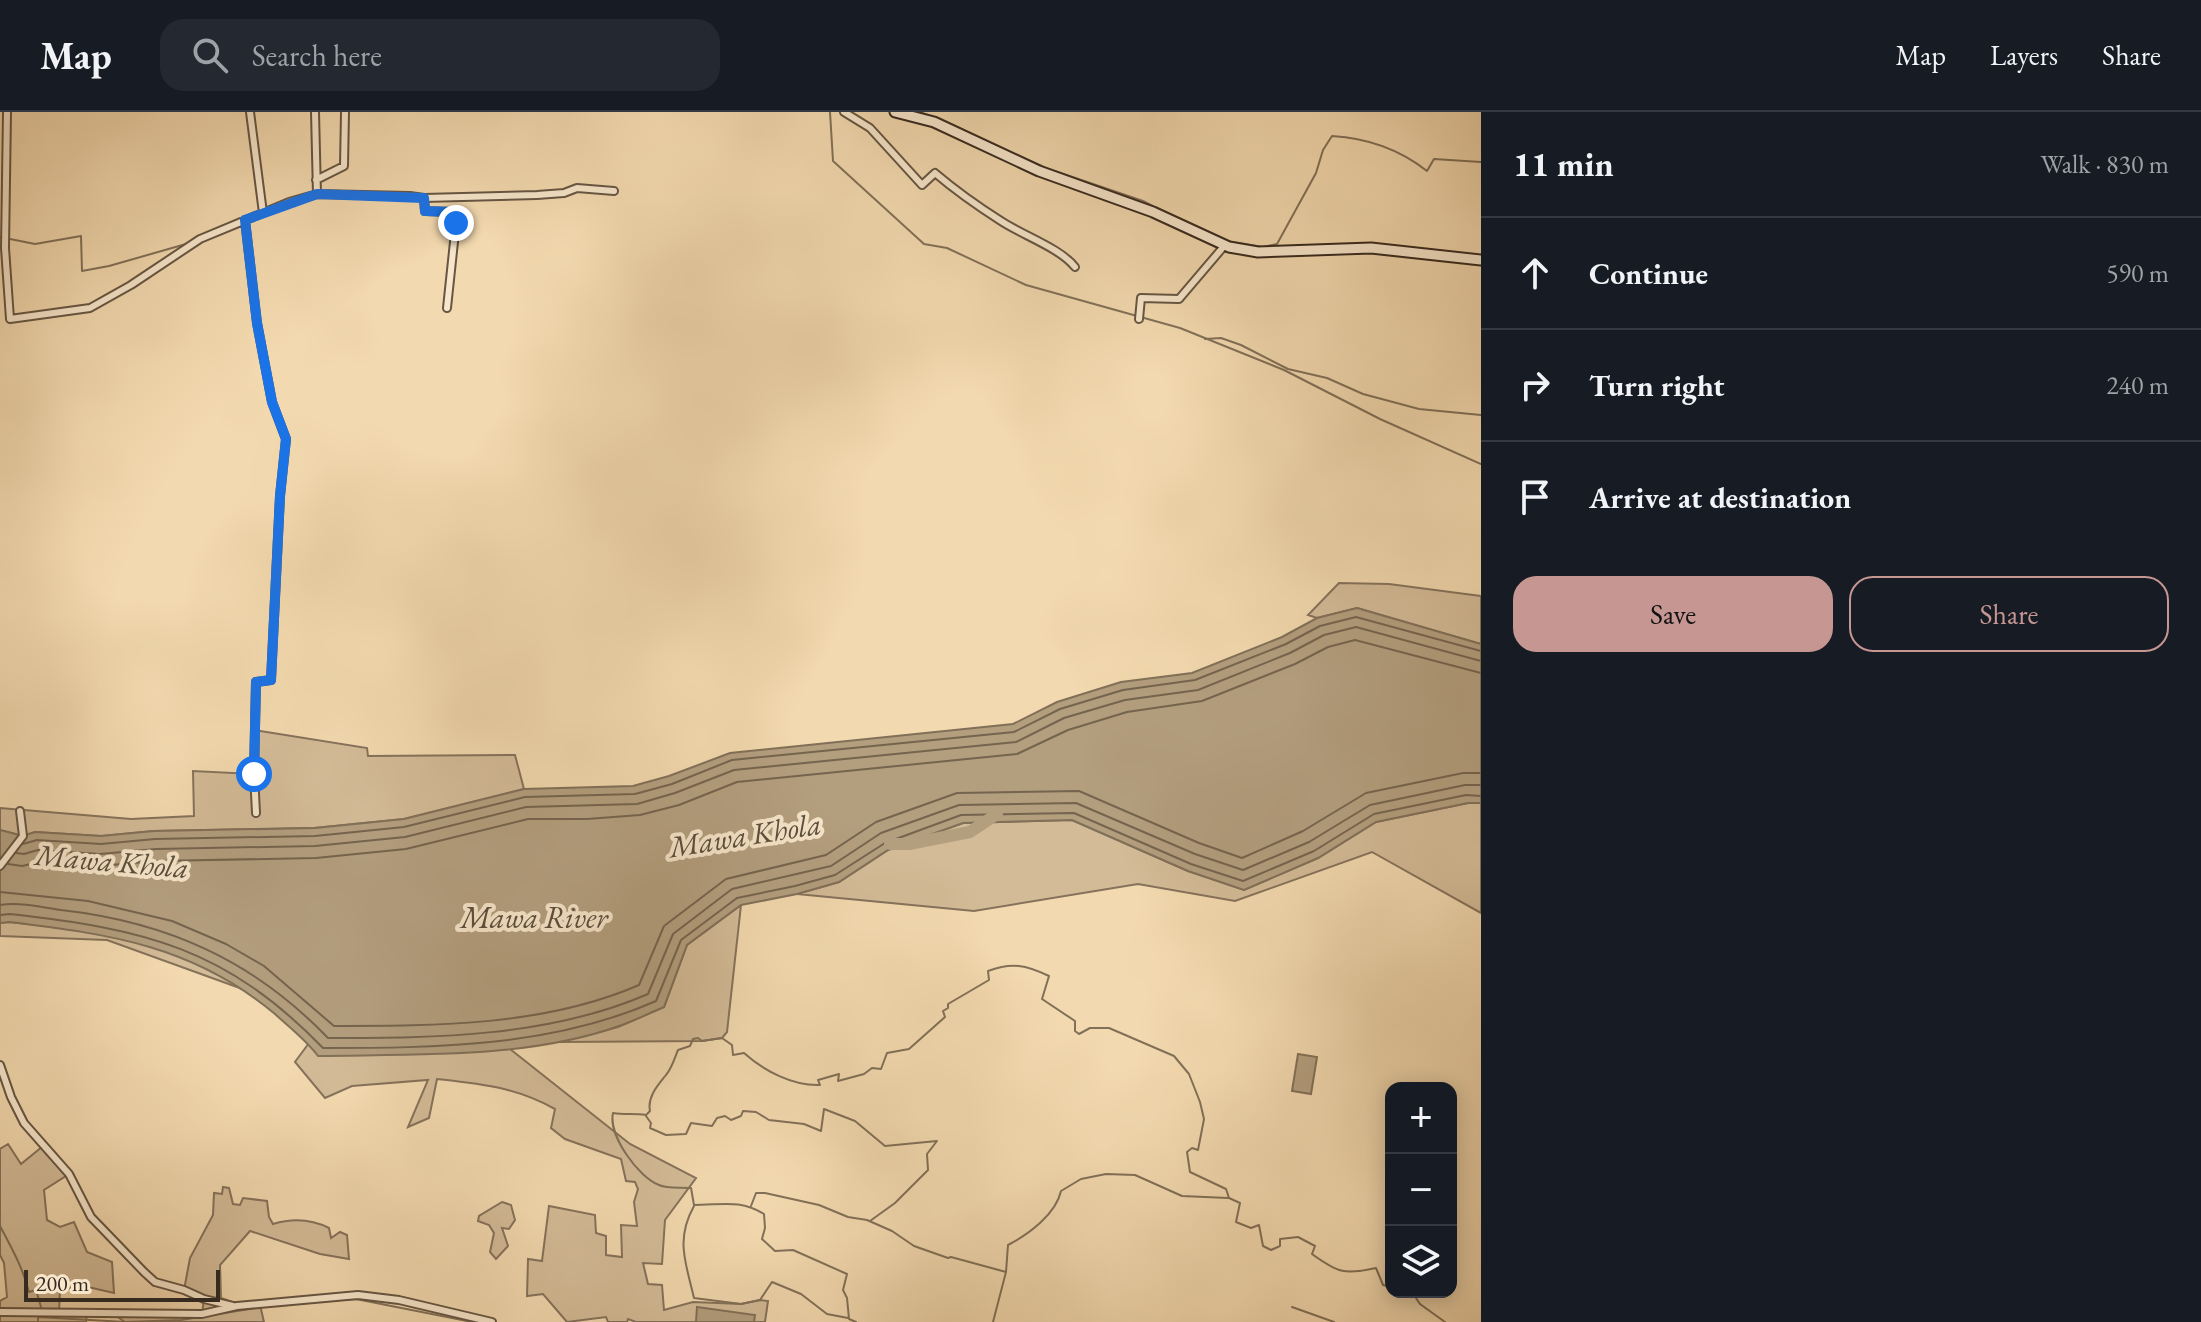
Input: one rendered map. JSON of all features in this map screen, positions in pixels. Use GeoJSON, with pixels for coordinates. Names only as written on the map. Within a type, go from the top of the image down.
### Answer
{"type":"FeatureCollection","features":[{"type":"Feature","properties":{"kind":"main road"},"geometry":{"type":"LineString","coordinates":[[895,112],[934,122],[1039,171],[1153,212],[1225,245],[1258,252],[1371,248],[1481,260]]}},
{"type":"Feature","properties":{"kind":"street"},"geometry":{"type":"LineString","coordinates":[[7,112],[5,248],[10,319],[90,308],[200,239],[317,194],[424,198],[537,195],[564,193],[577,188],[614,191]]}},
{"type":"Feature","properties":{"kind":"street"},"geometry":{"type":"LineString","coordinates":[[250,112],[263,213]]}},
{"type":"Feature","properties":{"kind":"street"},"geometry":{"type":"LineString","coordinates":[[315,112],[317,194]]}},
{"type":"Feature","properties":{"kind":"street"},"geometry":{"type":"LineString","coordinates":[[316,180],[344,166],[345,112]]}},
{"type":"Feature","properties":{"kind":"street"},"geometry":{"type":"LineString","coordinates":[[844,112],[870,128],[922,185],[935,173],[1001,221],[1066,256],[1075,267]]}},
{"type":"Feature","properties":{"kind":"street"},"geometry":{"type":"LineString","coordinates":[[424,198],[425,211],[454,215],[447,308]]}},
{"type":"Feature","properties":{"kind":"street"},"geometry":{"type":"LineString","coordinates":[[245,220],[257,323],[272,402],[286,439],[280,496],[271,680],[256,682],[256,813]]}},
{"type":"Feature","properties":{"kind":"street"},"geometry":{"type":"LineString","coordinates":[[1139,319],[1141,298],[1179,299],[1225,245]]}},
{"type":"Feature","properties":{"kind":"street"},"geometry":{"type":"LineString","coordinates":[[0,866],[23,836],[20,811]]}},
{"type":"Feature","properties":{"kind":"street"},"geometry":{"type":"LineString","coordinates":[[0,1065],[24,1123],[69,1174],[91,1217],[144,1272],[155,1282],[204,1299],[237,1306]]}},
{"type":"Feature","properties":{"kind":"street"},"geometry":{"type":"LineString","coordinates":[[0,1312],[202,1314],[237,1306],[358,1295],[399,1300],[492,1322]]}},
{"type":"Feature","properties":{"kind":"shaded area"},"geometry":{"type":"Polygon","coordinates":[[[1339,583],[1389,584],[1481,596],[1481,644],[1357,608],[1317,618],[1308,615],[1339,583]]]}},
{"type":"Feature","properties":{"kind":"shaded area"},"geometry":{"type":"Polygon","coordinates":[[[254,730],[367,748],[368,756],[515,755],[524,789],[404,819],[314,828],[154,831],[101,836],[35,832],[23,836],[0,830],[0,808],[131,819],[194,816],[193,771],[253,774],[254,730]]]}},
{"type":"Feature","properties":{"kind":"shaded area"},"geometry":{"type":"Polygon","coordinates":[[[1481,803],[1481,913],[1372,852],[1235,901],[1138,884],[974,911],[797,894],[839,882],[888,850],[963,823],[1072,820],[1188,871],[1244,890],[1318,858],[1376,822],[1481,803]]]}},
{"type":"Feature","properties":{"kind":"shaded area"},"geometry":{"type":"Polygon","coordinates":[[[741,905],[727,1032],[722,1038],[702,1041],[560,1042],[618,1027],[664,1007],[687,945],[741,905]]]}},
{"type":"Feature","properties":{"kind":"shaded area"},"geometry":{"type":"Polygon","coordinates":[[[0,923],[87,931],[145,943],[207,968],[248,991],[107,940],[0,936],[0,923]]]}},
{"type":"Feature","properties":{"kind":"shaded area"},"geometry":{"type":"Polygon","coordinates":[[[309,1043],[410,1054],[510,1049],[630,1144],[696,1178],[665,1220],[662,1264],[643,1263],[648,1284],[662,1285],[664,1310],[693,1302],[741,1304],[760,1300],[768,1301],[765,1322],[636,1322],[628,1319],[627,1322],[608,1322],[606,1317],[567,1322],[543,1294],[527,1296],[528,1259],[542,1261],[549,1206],[595,1215],[596,1233],[606,1236],[606,1255],[622,1257],[621,1225],[637,1226],[634,1202],[638,1189],[635,1182],[626,1181],[621,1159],[565,1139],[551,1128],[555,1109],[498,1088],[437,1079],[429,1118],[408,1127],[428,1080],[352,1086],[325,1098],[295,1062],[309,1043]]]}},
{"type":"Feature","properties":{"kind":"shaded area"},"geometry":{"type":"Polygon","coordinates":[[[8,1144],[21,1164],[43,1146],[69,1174],[44,1190],[47,1220],[60,1227],[74,1222],[87,1252],[112,1262],[114,1293],[88,1287],[60,1289],[59,1313],[87,1314],[86,1322],[0,1322],[0,1301],[7,1297],[4,1263],[0,1255],[0,1149],[8,1144]]]}},
{"type":"Feature","properties":{"kind":"shaded area"},"geometry":{"type":"Polygon","coordinates":[[[223,1187],[229,1188],[233,1204],[240,1205],[243,1198],[267,1201],[273,1224],[309,1221],[329,1228],[331,1238],[340,1232],[347,1235],[349,1259],[320,1254],[250,1231],[220,1265],[221,1298],[244,1306],[260,1305],[264,1322],[125,1322],[115,1315],[202,1314],[204,1299],[184,1290],[190,1258],[213,1215],[214,1193],[222,1194],[223,1187]]]}},
{"type":"Feature","properties":{"kind":"shaded area"},"geometry":{"type":"Polygon","coordinates":[[[502,1202],[511,1205],[515,1220],[509,1229],[502,1228],[508,1246],[496,1259],[490,1252],[494,1233],[489,1225],[478,1221],[479,1216],[502,1202]]]}},
{"type":"Feature","properties":{"kind":"water","name":"Mawa River"},"geometry":{"type":"Polygon","coordinates":[[[1357,608],[1481,644],[1481,803],[1376,822],[1318,858],[1244,890],[1188,871],[1072,820],[963,823],[888,850],[839,882],[741,905],[687,945],[664,1007],[584,1037],[470,1053],[318,1056],[275,1014],[244,991],[182,958],[116,938],[0,923],[0,830],[23,836],[35,832],[101,836],[154,831],[315,828],[404,819],[524,789],[633,786],[730,753],[1013,724],[1057,702],[1121,682],[1192,673],[1282,637],[1317,618],[1357,608]]]}},
{"type":"Feature","properties":{"kind":"water"},"geometry":{"type":"Polygon","coordinates":[[[1298,1054],[1317,1057],[1311,1094],[1292,1091],[1298,1054]]]}},
{"type":"Feature","properties":{"kind":"water"},"geometry":{"type":"Polygon","coordinates":[[[697,1307],[755,1315],[754,1322],[696,1322],[697,1307]]]}},
{"type":"Feature","properties":{"kind":"waterway"},"geometry":{"type":"LineString","coordinates":[[830,112],[833,161],[924,244],[947,248],[1026,285],[1180,328],[1284,370],[1380,419],[1481,464]]}},
{"type":"Feature","properties":{"kind":"waterway"},"geometry":{"type":"LineString","coordinates":[[920,112],[930,116]]}},
{"type":"Feature","properties":{"kind":"waterway"},"geometry":{"type":"LineString","coordinates":[[972,135],[1046,168],[1143,201],[1184,222]]}},
{"type":"Feature","properties":{"kind":"waterway"},"geometry":{"type":"LineString","coordinates":[[1226,241],[1263,247],[1277,244],[1316,173],[1323,150],[1332,136],[1382,146],[1427,171],[1434,159],[1481,162]]}},
{"type":"Feature","properties":{"kind":"waterway"},"geometry":{"type":"LineString","coordinates":[[0,237],[35,244],[81,236],[82,271],[186,244]]}},
{"type":"Feature","properties":{"kind":"waterway"},"geometry":{"type":"LineString","coordinates":[[1205,339],[1221,338],[1288,369],[1327,378],[1363,394],[1419,409],[1481,415]]}},
{"type":"Feature","properties":{"kind":"waterway","name":"Mawa Khola"},"geometry":{"type":"LineString","coordinates":[[890,844],[909,844],[970,832],[997,814]]}},
{"type":"Feature","properties":{"kind":"waterway"},"geometry":{"type":"LineString","coordinates":[[856,1322],[849,1319],[843,1290],[847,1274],[793,1250],[775,1251],[762,1239],[764,1214],[755,1209],[730,1204],[694,1205],[691,1188],[666,1187],[651,1181],[626,1154],[615,1132],[613,1113],[646,1115],[650,1111],[654,1092],[670,1069],[678,1050],[690,1046],[693,1039],[698,1038],[702,1041],[722,1038],[732,1045],[733,1055],[744,1053],[770,1071],[810,1085],[820,1085],[818,1080],[839,1074],[838,1081],[864,1074],[872,1068],[881,1069],[887,1053],[909,1049],[945,1017],[943,1011],[948,1004],[989,980],[988,971],[1004,966],[1026,967],[1049,976],[1042,999],[1075,1021],[1075,1031],[1079,1034],[1090,1028],[1109,1028],[1174,1056],[1189,1074],[1204,1119],[1198,1150],[1192,1148],[1187,1152],[1190,1172],[1226,1189],[1229,1198],[1240,1203],[1236,1222],[1251,1228],[1259,1225],[1263,1246],[1271,1250],[1280,1246],[1280,1239],[1298,1237],[1315,1246],[1312,1254],[1342,1271],[1376,1268],[1385,1286]]}},
{"type":"Feature","properties":{"kind":"waterway"},"geometry":{"type":"LineString","coordinates":[[646,1116],[651,1123],[650,1128],[666,1135],[686,1134],[691,1123],[712,1126],[717,1118],[725,1116],[731,1120],[741,1116],[743,1111],[756,1112],[769,1120],[804,1124],[821,1131],[824,1109],[855,1121],[885,1146],[937,1141],[927,1154],[928,1170],[895,1203],[870,1221]]}},
{"type":"Feature","properties":{"kind":"waterway"},"geometry":{"type":"LineString","coordinates":[[1006,1272],[1008,1245],[1054,1208],[1061,1191],[1081,1179],[1106,1174],[1135,1175],[1182,1196],[1228,1198]]}},
{"type":"Feature","properties":{"kind":"waterway"},"geometry":{"type":"LineString","coordinates":[[751,1206],[756,1193],[819,1205],[848,1217],[867,1220],[892,1231],[914,1246],[1006,1272],[993,1322]]}},
{"type":"Feature","properties":{"kind":"waterway"},"geometry":{"type":"LineString","coordinates":[[694,1206],[688,1218],[684,1241],[685,1262],[694,1298],[741,1304],[760,1300],[772,1282],[801,1294],[827,1314],[848,1318]]}},
{"type":"Feature","properties":{"kind":"waterway"},"geometry":{"type":"LineString","coordinates":[[0,1226],[29,1292],[36,1290],[41,1307]]}},
{"type":"Feature","properties":{"kind":"waterway"},"geometry":{"type":"LineString","coordinates":[[1416,1298],[1445,1322]]}},
{"type":"Feature","properties":{"kind":"waterway"},"geometry":{"type":"LineString","coordinates":[[309,1302],[356,1299],[472,1322]]}},
{"type":"Feature","properties":{"kind":"waterway"},"geometry":{"type":"LineString","coordinates":[[38,1322],[38,1317],[125,1322],[181,1320],[274,1305]]}},
{"type":"Feature","properties":{"kind":"waterway"},"geometry":{"type":"LineString","coordinates":[[1292,1307],[1334,1322]]}},
{"type":"Feature","properties":{"kind":"route"},"geometry":{"type":"LineString","coordinates":[[254,774],[256,682],[271,680],[280,496],[286,439],[272,402],[257,323],[245,220],[317,194],[354,194],[424,198],[425,211],[452,212],[456,223]]}}]}
